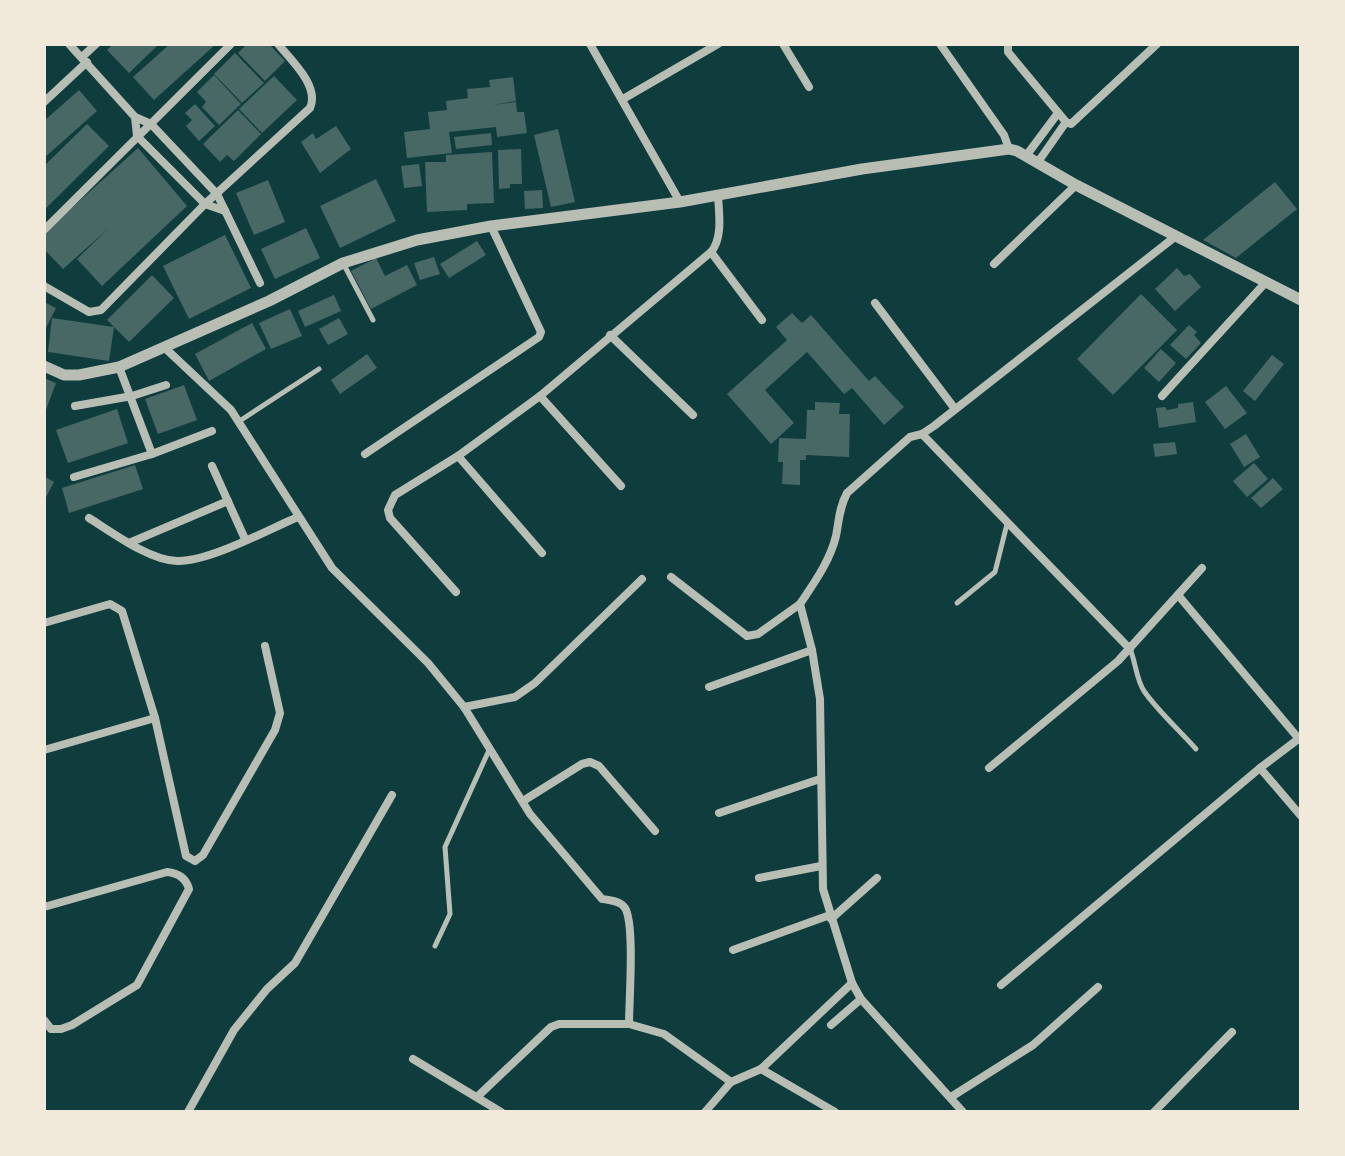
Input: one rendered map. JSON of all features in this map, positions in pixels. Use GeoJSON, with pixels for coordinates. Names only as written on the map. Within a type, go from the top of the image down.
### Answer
{"type":"FeatureCollection","features":[{"type":"Feature","properties":{"kind":"street"},"geometry":{"type":"LineString","coordinates":[[69,44],[135,117],[151,124],[217,194],[260,283]]}},
{"type":"Feature","properties":{"kind":"street"},"geometry":{"type":"LineString","coordinates":[[44,102],[96,44]]}},
{"type":"Feature","properties":{"kind":"street"},"geometry":{"type":"LineString","coordinates":[[44,230],[231,44]]}},
{"type":"Feature","properties":{"kind":"street"},"geometry":{"type":"LineString","coordinates":[[48,288],[89,312],[101,310],[205,204],[313,102],[310,87],[278,44]]}},
{"type":"Feature","properties":{"kind":"street"},"geometry":{"type":"LineString","coordinates":[[590,44],[680,202]]}},
{"type":"Feature","properties":{"kind":"street"},"geometry":{"type":"LineString","coordinates":[[623,99],[718,44]]}},
{"type":"Feature","properties":{"kind":"street"},"geometry":{"type":"LineString","coordinates":[[783,44],[809,87]]}},
{"type":"Feature","properties":{"kind":"street"},"geometry":{"type":"LineString","coordinates":[[940,44],[1004,135],[1009,149]]}},
{"type":"Feature","properties":{"kind":"street"},"geometry":{"type":"LineString","coordinates":[[1008,44],[1008,52],[1058,113],[1071,124],[1157,44]]}},
{"type":"Feature","properties":{"kind":"street"},"geometry":{"type":"LineString","coordinates":[[1026,156],[1058,113]]}},
{"type":"Feature","properties":{"kind":"street"},"geometry":{"type":"LineString","coordinates":[[135,117],[137,136],[205,204],[225,211]]}},
{"type":"Feature","properties":{"kind":"street"},"geometry":{"type":"LineString","coordinates":[[1038,162],[1066,122]]}},
{"type":"Feature","properties":{"kind":"street"},"geometry":{"type":"LineString","coordinates":[[44,366],[64,375],[119,367],[269,301],[343,263],[417,240],[491,226],[680,202],[862,169],[1009,149],[1301,300]]}},
{"type":"Feature","properties":{"kind":"street"},"geometry":{"type":"LineString","coordinates":[[994,264],[1076,185]]}},
{"type":"Feature","properties":{"kind":"street"},"geometry":{"type":"LineString","coordinates":[[456,592],[390,518],[388,510],[395,495],[458,456],[540,396],[711,252],[718,237],[718,196]]}},
{"type":"Feature","properties":{"kind":"street"},"geometry":{"type":"LineString","coordinates":[[365,454],[539,337],[541,332],[491,226]]}},
{"type":"Feature","properties":{"kind":"street"},"geometry":{"type":"LineString","coordinates":[[671,577],[747,636],[758,634],[800,604],[826,560],[835,538],[840,505],[847,493],[910,437],[922,434],[1176,236]]}},
{"type":"Feature","properties":{"kind":"street"},"geometry":{"type":"LineString","coordinates":[[711,252],[762,320]]}},
{"type":"Feature","properties":{"kind":"street"},"geometry":{"type":"LineString","coordinates":[[1162,396],[1266,282]]}},
{"type":"Feature","properties":{"kind":"street"},"geometry":{"type":"LineString","coordinates":[[875,303],[955,409]]}},
{"type":"Feature","properties":{"kind":"street"},"geometry":{"type":"LineString","coordinates":[[610,335],[693,415]]}},
{"type":"Feature","properties":{"kind":"street"},"geometry":{"type":"LineString","coordinates":[[165,348],[231,410],[332,568],[428,663],[464,707],[530,814],[602,899],[620,903],[626,909],[630,939],[629,1024]]}},
{"type":"Feature","properties":{"kind":"street"},"geometry":{"type":"LineString","coordinates":[[119,367],[152,454]]}},
{"type":"Feature","properties":{"kind":"street"},"geometry":{"type":"LineString","coordinates":[[75,406],[132,396],[166,385]]}},
{"type":"Feature","properties":{"kind":"street"},"geometry":{"type":"LineString","coordinates":[[540,396],[621,486]]}},
{"type":"Feature","properties":{"kind":"street"},"geometry":{"type":"LineString","coordinates":[[74,477],[152,454],[212,431]]}},
{"type":"Feature","properties":{"kind":"street"},"geometry":{"type":"LineString","coordinates":[[922,434],[1130,649]]}},
{"type":"Feature","properties":{"kind":"street"},"geometry":{"type":"LineString","coordinates":[[458,456],[542,553]]}},
{"type":"Feature","properties":{"kind":"street"},"geometry":{"type":"LineString","coordinates":[[212,466],[245,539]]}},
{"type":"Feature","properties":{"kind":"street"},"geometry":{"type":"LineString","coordinates":[[129,543],[228,501]]}},
{"type":"Feature","properties":{"kind":"street"},"geometry":{"type":"LineString","coordinates":[[89,518],[129,543],[175,561],[200,558],[298,517]]}},
{"type":"Feature","properties":{"kind":"street"},"geometry":{"type":"LineString","coordinates":[[989,768],[1130,649],[1202,568]]}},
{"type":"Feature","properties":{"kind":"street"},"geometry":{"type":"LineString","coordinates":[[464,707],[515,697],[535,683],[642,579]]}},
{"type":"Feature","properties":{"kind":"street"},"geometry":{"type":"LineString","coordinates":[[1001,985],[1300,738],[1178,595]]}},
{"type":"Feature","properties":{"kind":"street"},"geometry":{"type":"LineString","coordinates":[[44,623],[110,604],[122,611],[155,718],[186,856],[195,861],[203,855],[275,730],[280,713],[265,646]]}},
{"type":"Feature","properties":{"kind":"street"},"geometry":{"type":"LineString","coordinates":[[800,604],[820,699],[821,866],[830,917],[852,983],[861,999],[963,1112]]}},
{"type":"Feature","properties":{"kind":"street"},"geometry":{"type":"LineString","coordinates":[[709,687],[812,650]]}},
{"type":"Feature","properties":{"kind":"street"},"geometry":{"type":"LineString","coordinates":[[44,750],[155,718]]}},
{"type":"Feature","properties":{"kind":"street"},"geometry":{"type":"LineString","coordinates":[[523,801],[590,762],[599,766],[655,831]]}},
{"type":"Feature","properties":{"kind":"street"},"geometry":{"type":"LineString","coordinates":[[1260,768],[1301,816]]}},
{"type":"Feature","properties":{"kind":"street"},"geometry":{"type":"LineString","coordinates":[[719,813],[820,779]]}},
{"type":"Feature","properties":{"kind":"street"},"geometry":{"type":"LineString","coordinates":[[188,1112],[234,1030],[267,989],[295,963],[392,795]]}},
{"type":"Feature","properties":{"kind":"street"},"geometry":{"type":"LineString","coordinates":[[759,878],[821,866]]}},
{"type":"Feature","properties":{"kind":"street"},"geometry":{"type":"LineString","coordinates":[[44,907],[167,872],[176,872],[187,882],[189,889],[137,985],[72,1025],[51,1029],[44,1020]]}},
{"type":"Feature","properties":{"kind":"street"},"geometry":{"type":"LineString","coordinates":[[733,950],[830,917],[877,878]]}},
{"type":"Feature","properties":{"kind":"street"},"geometry":{"type":"LineString","coordinates":[[705,1112],[731,1082],[761,1069],[852,983]]}},
{"type":"Feature","properties":{"kind":"street"},"geometry":{"type":"LineString","coordinates":[[951,1097],[1033,1045],[1098,987]]}},
{"type":"Feature","properties":{"kind":"street"},"geometry":{"type":"LineString","coordinates":[[831,1025],[861,999]]}},
{"type":"Feature","properties":{"kind":"street"},"geometry":{"type":"LineString","coordinates":[[477,1097],[551,1027],[559,1024],[629,1024],[664,1034],[731,1082]]}},
{"type":"Feature","properties":{"kind":"street"},"geometry":{"type":"LineString","coordinates":[[1154,1112],[1232,1032]]}},
{"type":"Feature","properties":{"kind":"street"},"geometry":{"type":"LineString","coordinates":[[413,1059],[501,1112]]}},
{"type":"Feature","properties":{"kind":"street"},"geometry":{"type":"LineString","coordinates":[[761,1069],[835,1112]]}},
{"type":"Feature","properties":{"kind":"lane"},"geometry":{"type":"LineString","coordinates":[[343,263],[373,320]]}},
{"type":"Feature","properties":{"kind":"lane"},"geometry":{"type":"LineString","coordinates":[[238,422],[319,369]]}},
{"type":"Feature","properties":{"kind":"lane"},"geometry":{"type":"LineString","coordinates":[[957,603],[995,572],[1007,523]]}},
{"type":"Feature","properties":{"kind":"lane"},"geometry":{"type":"LineString","coordinates":[[1130,649],[1144,691],[1196,749]]}},
{"type":"Feature","properties":{"kind":"lane"},"geometry":{"type":"LineString","coordinates":[[435,946],[450,914],[445,847],[490,747]]}},
{"type":"Feature","properties":{"kind":"building"},"geometry":{"type":"Polygon","coordinates":[[[113,44],[159,44],[129,73],[107,50],[113,44]]]}},
{"type":"Feature","properties":{"kind":"building"},"geometry":{"type":"Polygon","coordinates":[[[170,44],[216,44],[154,100],[133,77],[170,44]]]}},
{"type":"Feature","properties":{"kind":"building"},"geometry":{"type":"Polygon","coordinates":[[[247,44],[269,44],[285,61],[265,81],[238,53],[247,44]]]}},
{"type":"Feature","properties":{"kind":"building"},"geometry":{"type":"Polygon","coordinates":[[[235,53],[264,83],[242,103],[214,74],[235,53]]]}},
{"type":"Feature","properties":{"kind":"building"},"geometry":{"type":"Polygon","coordinates":[[[214,75],[241,104],[219,125],[202,107],[206,102],[197,92],[214,75]]]}},
{"type":"Feature","properties":{"kind":"building"},"geometry":{"type":"Polygon","coordinates":[[[274,76],[297,100],[262,133],[239,109],[274,76]]]}},
{"type":"Feature","properties":{"kind":"building"},"geometry":{"type":"Polygon","coordinates":[[[513,77],[516,101],[492,105],[516,102],[517,112],[524,112],[527,133],[497,137],[496,127],[449,132],[452,153],[407,158],[404,132],[430,129],[428,112],[447,110],[446,101],[468,98],[467,89],[490,87],[489,80],[513,77]]]}},
{"type":"Feature","properties":{"kind":"building"},"geometry":{"type":"Polygon","coordinates":[[[79,90],[97,111],[44,158],[44,121],[79,90]]]}},
{"type":"Feature","properties":{"kind":"building"},"geometry":{"type":"Polygon","coordinates":[[[195,104],[215,126],[199,141],[186,126],[192,120],[185,113],[195,104]]]}},
{"type":"Feature","properties":{"kind":"building"},"geometry":{"type":"Polygon","coordinates":[[[238,110],[261,134],[234,161],[227,155],[220,162],[203,144],[238,110]]]}},
{"type":"Feature","properties":{"kind":"building"},"geometry":{"type":"Polygon","coordinates":[[[87,124],[109,146],[44,210],[44,166],[87,124]]]}},
{"type":"Feature","properties":{"kind":"building"},"geometry":{"type":"Polygon","coordinates":[[[336,126],[351,149],[320,173],[301,142],[313,133],[316,139],[336,126]]]}},
{"type":"Feature","properties":{"kind":"building"},"geometry":{"type":"Polygon","coordinates":[[[558,129],[575,202],[551,207],[534,135],[558,129]]]}},
{"type":"Feature","properties":{"kind":"building"},"geometry":{"type":"Polygon","coordinates":[[[491,133],[492,145],[456,149],[454,137],[491,133]]]}},
{"type":"Feature","properties":{"kind":"building"},"geometry":{"type":"Polygon","coordinates":[[[138,148],[187,206],[102,286],[77,259],[109,228],[63,269],[44,249],[44,233],[138,148]]]}},
{"type":"Feature","properties":{"kind":"building"},"geometry":{"type":"Polygon","coordinates":[[[521,149],[522,184],[510,184],[510,188],[499,189],[498,150],[521,149]]]}},
{"type":"Feature","properties":{"kind":"building"},"geometry":{"type":"Polygon","coordinates":[[[492,152],[494,203],[467,204],[467,210],[427,212],[425,162],[446,162],[446,155],[492,152]]]}},
{"type":"Feature","properties":{"kind":"building"},"geometry":{"type":"Polygon","coordinates":[[[419,164],[422,186],[404,188],[401,166],[419,164]]]}},
{"type":"Feature","properties":{"kind":"building"},"geometry":{"type":"Polygon","coordinates":[[[376,179],[396,221],[340,248],[320,206],[376,179]]]}},
{"type":"Feature","properties":{"kind":"building"},"geometry":{"type":"Polygon","coordinates":[[[268,180],[285,222],[254,235],[236,193],[268,180]]]}},
{"type":"Feature","properties":{"kind":"building"},"geometry":{"type":"Polygon","coordinates":[[[1275,182],[1297,209],[1236,258],[1203,240],[1275,182]]]}},
{"type":"Feature","properties":{"kind":"building"},"geometry":{"type":"Polygon","coordinates":[[[542,190],[543,208],[525,209],[524,191],[542,190]]]}},
{"type":"Feature","properties":{"kind":"building"},"geometry":{"type":"Polygon","coordinates":[[[306,228],[320,258],[275,279],[261,249],[306,228]]]}},
{"type":"Feature","properties":{"kind":"building"},"geometry":{"type":"Polygon","coordinates":[[[225,235],[251,288],[189,319],[163,266],[225,235]]]}},
{"type":"Feature","properties":{"kind":"building"},"geometry":{"type":"Polygon","coordinates":[[[477,241],[486,255],[449,278],[440,264],[477,241]]]}},
{"type":"Feature","properties":{"kind":"building"},"geometry":{"type":"Polygon","coordinates":[[[434,257],[440,274],[420,280],[414,263],[434,257]]]}},
{"type":"Feature","properties":{"kind":"building"},"geometry":{"type":"Polygon","coordinates":[[[376,258],[385,276],[407,265],[417,285],[371,309],[351,271],[376,258]]]}},
{"type":"Feature","properties":{"kind":"building"},"geometry":{"type":"Polygon","coordinates":[[[1177,268],[1184,276],[1190,274],[1201,287],[1175,311],[1155,289],[1177,268]]]}},
{"type":"Feature","properties":{"kind":"building"},"geometry":{"type":"Polygon","coordinates":[[[152,275],[174,298],[129,342],[107,320],[152,275]]]}},
{"type":"Feature","properties":{"kind":"building"},"geometry":{"type":"Polygon","coordinates":[[[1141,294],[1177,330],[1113,395],[1077,359],[1141,294]]]}},
{"type":"Feature","properties":{"kind":"building"},"geometry":{"type":"Polygon","coordinates":[[[334,295],[341,311],[305,327],[298,311],[334,295]]]}},
{"type":"Feature","properties":{"kind":"building"},"geometry":{"type":"Polygon","coordinates":[[[44,302],[56,308],[44,332],[44,302]]]}},
{"type":"Feature","properties":{"kind":"building"},"geometry":{"type":"Polygon","coordinates":[[[290,309],[302,336],[271,349],[259,323],[290,309]]]}},
{"type":"Feature","properties":{"kind":"building"},"geometry":{"type":"Polygon","coordinates":[[[792,313],[802,323],[811,315],[869,381],[875,376],[904,407],[884,425],[852,388],[844,394],[807,352],[765,390],[794,423],[771,444],[727,394],[787,340],[776,327],[792,313]]]}},
{"type":"Feature","properties":{"kind":"building"},"geometry":{"type":"Polygon","coordinates":[[[52,318],[114,327],[109,361],[48,352],[52,318]]]}},
{"type":"Feature","properties":{"kind":"building"},"geometry":{"type":"Polygon","coordinates":[[[339,318],[348,334],[328,345],[319,329],[339,318]]]}},
{"type":"Feature","properties":{"kind":"building"},"geometry":{"type":"Polygon","coordinates":[[[252,323],[266,349],[209,381],[195,354],[252,323]]]}},
{"type":"Feature","properties":{"kind":"building"},"geometry":{"type":"Polygon","coordinates":[[[1189,325],[1197,332],[1194,335],[1201,343],[1186,359],[1170,345],[1189,325]]]}},
{"type":"Feature","properties":{"kind":"building"},"geometry":{"type":"Polygon","coordinates":[[[1161,349],[1176,363],[1159,382],[1144,368],[1161,349]]]}},
{"type":"Feature","properties":{"kind":"building"},"geometry":{"type":"Polygon","coordinates":[[[367,354],[377,368],[340,394],[331,380],[367,354]]]}},
{"type":"Feature","properties":{"kind":"building"},"geometry":{"type":"Polygon","coordinates":[[[1272,355],[1284,364],[1255,401],[1243,391],[1272,355]]]}},
{"type":"Feature","properties":{"kind":"building"},"geometry":{"type":"Polygon","coordinates":[[[44,378],[56,383],[44,415],[44,378]]]}},
{"type":"Feature","properties":{"kind":"building"},"geometry":{"type":"Polygon","coordinates":[[[184,385],[197,420],[158,434],[145,399],[184,385]]]}},
{"type":"Feature","properties":{"kind":"building"},"geometry":{"type":"Polygon","coordinates":[[[1226,386],[1247,413],[1225,429],[1205,402],[1226,386]]]}},
{"type":"Feature","properties":{"kind":"building"},"geometry":{"type":"Polygon","coordinates":[[[815,402],[840,403],[839,414],[850,414],[849,457],[806,455],[806,460],[800,460],[800,485],[782,484],[783,462],[778,462],[779,438],[806,439],[807,410],[815,410],[815,402]]]}},
{"type":"Feature","properties":{"kind":"building"},"geometry":{"type":"Polygon","coordinates":[[[1193,402],[1196,422],[1159,428],[1156,408],[1165,407],[1167,410],[1178,408],[1178,404],[1193,402]]]}},
{"type":"Feature","properties":{"kind":"building"},"geometry":{"type":"Polygon","coordinates":[[[117,409],[128,443],[68,463],[56,430],[117,409]]]}},
{"type":"Feature","properties":{"kind":"building"},"geometry":{"type":"Polygon","coordinates":[[[1246,434],[1260,457],[1244,467],[1230,444],[1246,434]]]}},
{"type":"Feature","properties":{"kind":"building"},"geometry":{"type":"Polygon","coordinates":[[[1175,442],[1177,454],[1155,457],[1153,444],[1175,442]]]}},
{"type":"Feature","properties":{"kind":"building"},"geometry":{"type":"Polygon","coordinates":[[[1254,463],[1268,479],[1247,497],[1233,481],[1254,463]]]}},
{"type":"Feature","properties":{"kind":"building"},"geometry":{"type":"Polygon","coordinates":[[[135,465],[143,489],[69,513],[62,488],[135,465]]]}},
{"type":"Feature","properties":{"kind":"building"},"geometry":{"type":"Polygon","coordinates":[[[44,476],[54,482],[44,501],[44,476]]]}},
{"type":"Feature","properties":{"kind":"building"},"geometry":{"type":"Polygon","coordinates":[[[1273,478],[1283,489],[1261,508],[1251,498],[1273,478]]]}}]}
